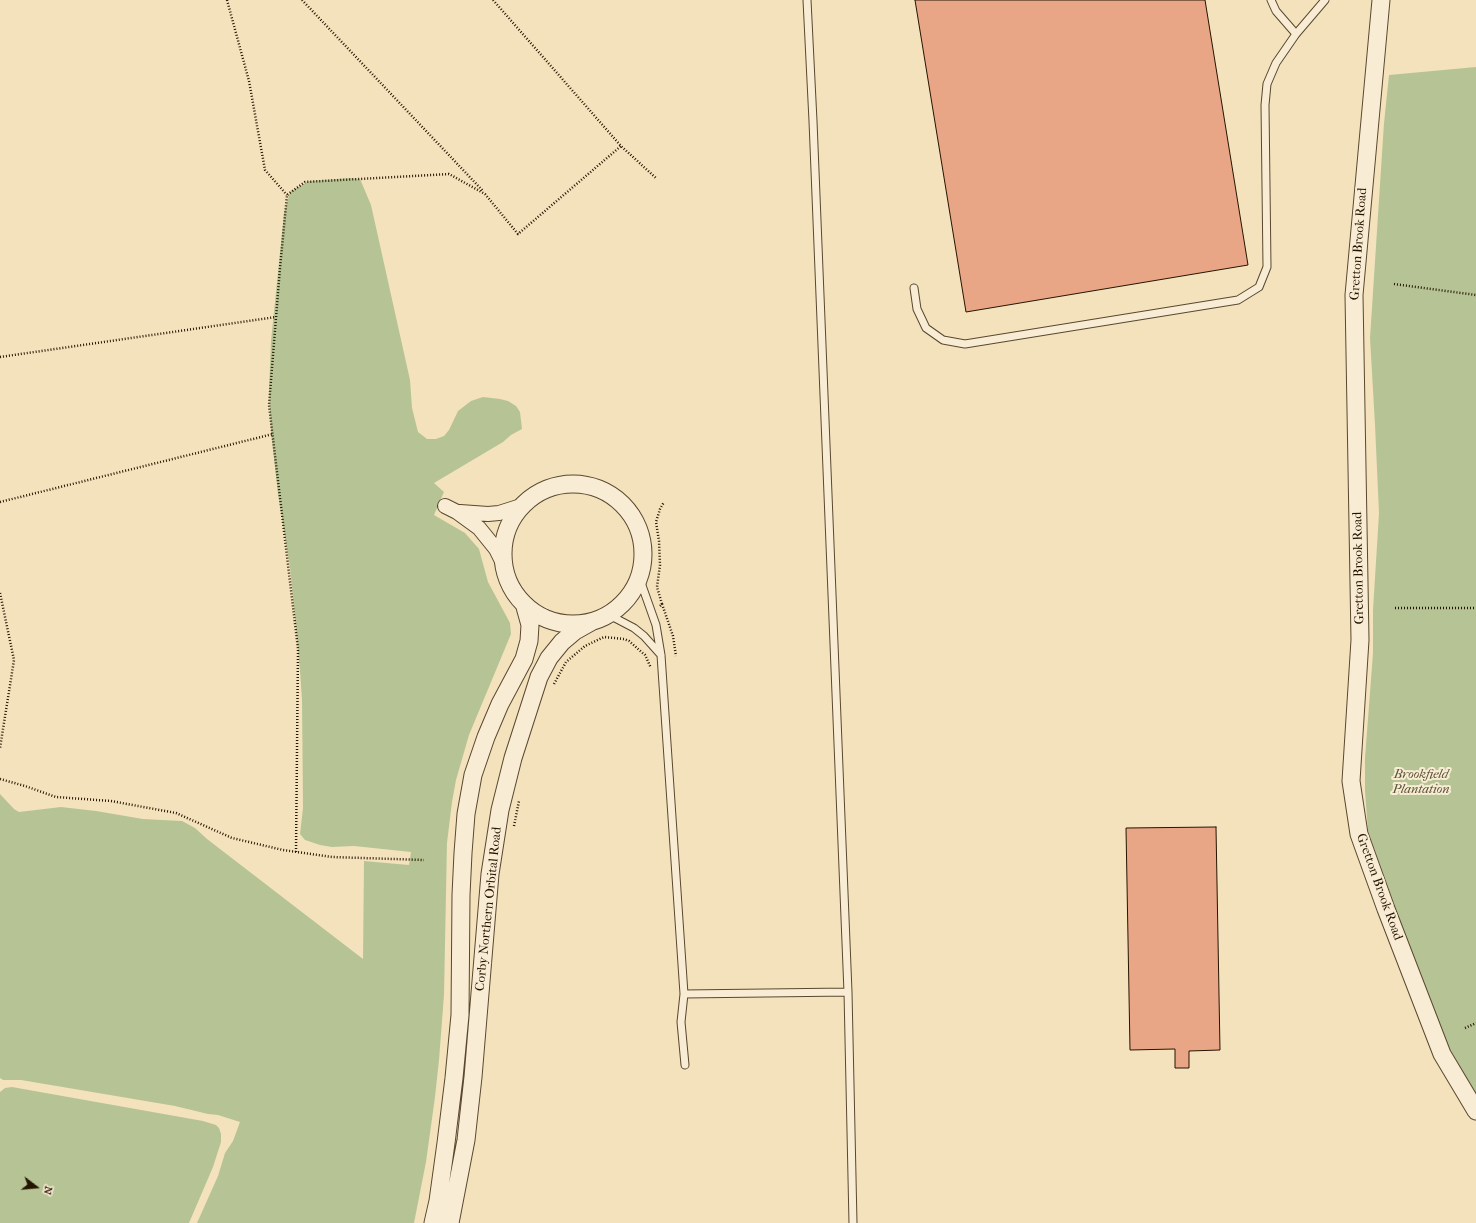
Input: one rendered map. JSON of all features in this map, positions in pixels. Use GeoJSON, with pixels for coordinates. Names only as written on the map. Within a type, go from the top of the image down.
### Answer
{"type":"FeatureCollection","features":[{"type":"Feature","properties":{"kind":"street","name":"Gretton Brook Road"},"geometry":{"type":"LineString","coordinates":[[1381,0],[1354,295],[1360,640],[1351,781],[1359,834],[1386,909],[1442,1054],[1476,1111]]}},
{"type":"Feature","properties":{"kind":"street"},"geometry":{"type":"LineString","coordinates":[[503,563],[503,543],[505,536],[510,523],[521,506],[538,493],[558,486],[579,484],[600,490],[619,502],[633,519],[641,537],[643,558],[639,577],[631,593],[620,606],[599,619],[568,625],[545,619],[526,607],[515,594],[503,563],[488,537],[474,524],[451,509],[488,514],[499,513],[521,506]]}},
{"type":"Feature","properties":{"kind":"street","name":"Corby Northern Orbital Road"},"geometry":{"type":"LineString","coordinates":[[433,1223],[438,1201],[446,1143],[460,1015],[462,888],[466,814],[473,775],[486,737],[500,704],[524,659],[530,641],[530,625],[526,607]]}},
{"type":"Feature","properties":{"kind":"street","name":"Corby Northern Orbital Road"},"geometry":{"type":"LineString","coordinates":[[450,1223],[466,1140],[473,1077],[490,874],[502,802],[513,758],[539,677],[549,658],[562,642],[575,631],[599,619]]}},
{"type":"Feature","properties":{"kind":"lane"},"geometry":{"type":"LineString","coordinates":[[807,0],[848,992],[853,1223]]}},
{"type":"Feature","properties":{"kind":"lane"},"geometry":{"type":"LineString","coordinates":[[1272,0],[1276,11],[1296,34]]}},
{"type":"Feature","properties":{"kind":"lane"},"geometry":{"type":"LineString","coordinates":[[914,288],[917,309],[926,328],[943,340],[965,344],[1238,300],[1260,287],[1267,267],[1265,105],[1267,84],[1276,63],[1296,34],[1325,0]]}},
{"type":"Feature","properties":{"kind":"lane"},"geometry":{"type":"LineString","coordinates":[[639,577],[656,625],[661,655],[684,994],[681,1022],[685,1065]]}},
{"type":"Feature","properties":{"kind":"lane"},"geometry":{"type":"LineString","coordinates":[[599,619],[613,618],[634,628],[644,636],[661,655]]}},
{"type":"Feature","properties":{"kind":"lane"},"geometry":{"type":"LineString","coordinates":[[684,994],[848,992]]}},
{"type":"Feature","properties":{"kind":"path"},"geometry":{"type":"LineString","coordinates":[[226,0],[249,81],[265,170],[287,195],[269,405],[298,649],[296,852]]}},
{"type":"Feature","properties":{"kind":"path"},"geometry":{"type":"LineString","coordinates":[[302,0],[485,194],[518,234],[621,146]]}},
{"type":"Feature","properties":{"kind":"path"},"geometry":{"type":"LineString","coordinates":[[493,0],[621,146],[657,179]]}},
{"type":"Feature","properties":{"kind":"path"},"geometry":{"type":"LineString","coordinates":[[287,195],[305,182],[449,174],[485,194]]}},
{"type":"Feature","properties":{"kind":"path"},"geometry":{"type":"LineString","coordinates":[[1394,284],[1476,294]]}},
{"type":"Feature","properties":{"kind":"path"},"geometry":{"type":"LineString","coordinates":[[0,356],[276,317]]}},
{"type":"Feature","properties":{"kind":"path"},"geometry":{"type":"LineString","coordinates":[[0,502],[273,434]]}},
{"type":"Feature","properties":{"kind":"path"},"geometry":{"type":"LineString","coordinates":[[664,502],[656,522],[659,541],[660,565],[657,587],[673,636],[676,656]]}},
{"type":"Feature","properties":{"kind":"path"},"geometry":{"type":"LineString","coordinates":[[0,593],[14,660],[0,748]]}},
{"type":"Feature","properties":{"kind":"path"},"geometry":{"type":"LineString","coordinates":[[651,611],[662,604]]}},
{"type":"Feature","properties":{"kind":"path"},"geometry":{"type":"LineString","coordinates":[[1395,608],[1476,608]]}},
{"type":"Feature","properties":{"kind":"path"},"geometry":{"type":"LineString","coordinates":[[629,641],[634,628]]}},
{"type":"Feature","properties":{"kind":"path"},"geometry":{"type":"LineString","coordinates":[[552,690],[554,683],[566,662],[585,646],[604,637],[624,638],[629,641],[645,655],[651,668]]}},
{"type":"Feature","properties":{"kind":"path"},"geometry":{"type":"LineString","coordinates":[[0,779],[56,797],[111,801],[176,813],[232,838],[296,852],[332,857],[424,860]]}},
{"type":"Feature","properties":{"kind":"path"},"geometry":{"type":"LineString","coordinates":[[514,828],[520,798]]}},
{"type":"Feature","properties":{"kind":"path"},"geometry":{"type":"LineString","coordinates":[[1465,1028],[1476,1023]]}},
{"type":"Feature","properties":{"kind":"green space","name":"Brookfield Plantation"},"geometry":{"type":"Polygon","coordinates":[[[1476,67],[1476,1101],[1448,1055],[1368,831],[1365,791],[1365,758],[1373,653],[1373,610],[1379,513],[1370,338],[1384,123],[1389,75],[1476,67]]]}},
{"type":"Feature","properties":{"kind":"green space"},"geometry":{"type":"Polygon","coordinates":[[[350,178],[360,179],[371,205],[410,380],[412,408],[418,432],[427,439],[436,439],[444,436],[449,430],[458,411],[471,401],[483,397],[508,401],[516,406],[520,412],[522,429],[434,483],[444,492],[434,515],[465,533],[479,549],[488,582],[510,623],[511,634],[469,735],[456,780],[452,802],[447,843],[444,995],[439,1060],[426,1162],[414,1223],[197,1223],[218,1176],[225,1153],[233,1141],[240,1122],[218,1115],[175,1106],[21,1080],[3,1080],[0,1078],[0,794],[14,809],[19,812],[61,807],[143,819],[182,821],[195,828],[207,839],[363,959],[364,861],[409,865],[411,852],[354,846],[332,847],[305,840],[300,834],[303,808],[302,700],[300,671],[290,567],[278,494],[271,432],[269,391],[271,341],[284,213],[290,192],[309,181],[350,178]]]}},
{"type":"Feature","properties":{"kind":"green space"},"geometry":{"type":"Polygon","coordinates":[[[12,1087],[203,1121],[216,1125],[221,1134],[221,1142],[213,1167],[189,1223],[0,1223],[0,1092],[5,1088],[12,1087]]]}},
{"type":"Feature","properties":{"kind":"building"},"geometry":{"type":"Polygon","coordinates":[[[915,0],[1205,0],[1248,265],[966,312],[915,0]]]}},
{"type":"Feature","properties":{"kind":"building"},"geometry":{"type":"Polygon","coordinates":[[[1216,827],[1220,1050],[1189,1051],[1189,1068],[1175,1068],[1175,1049],[1130,1050],[1126,828],[1216,827]]]}}]}
